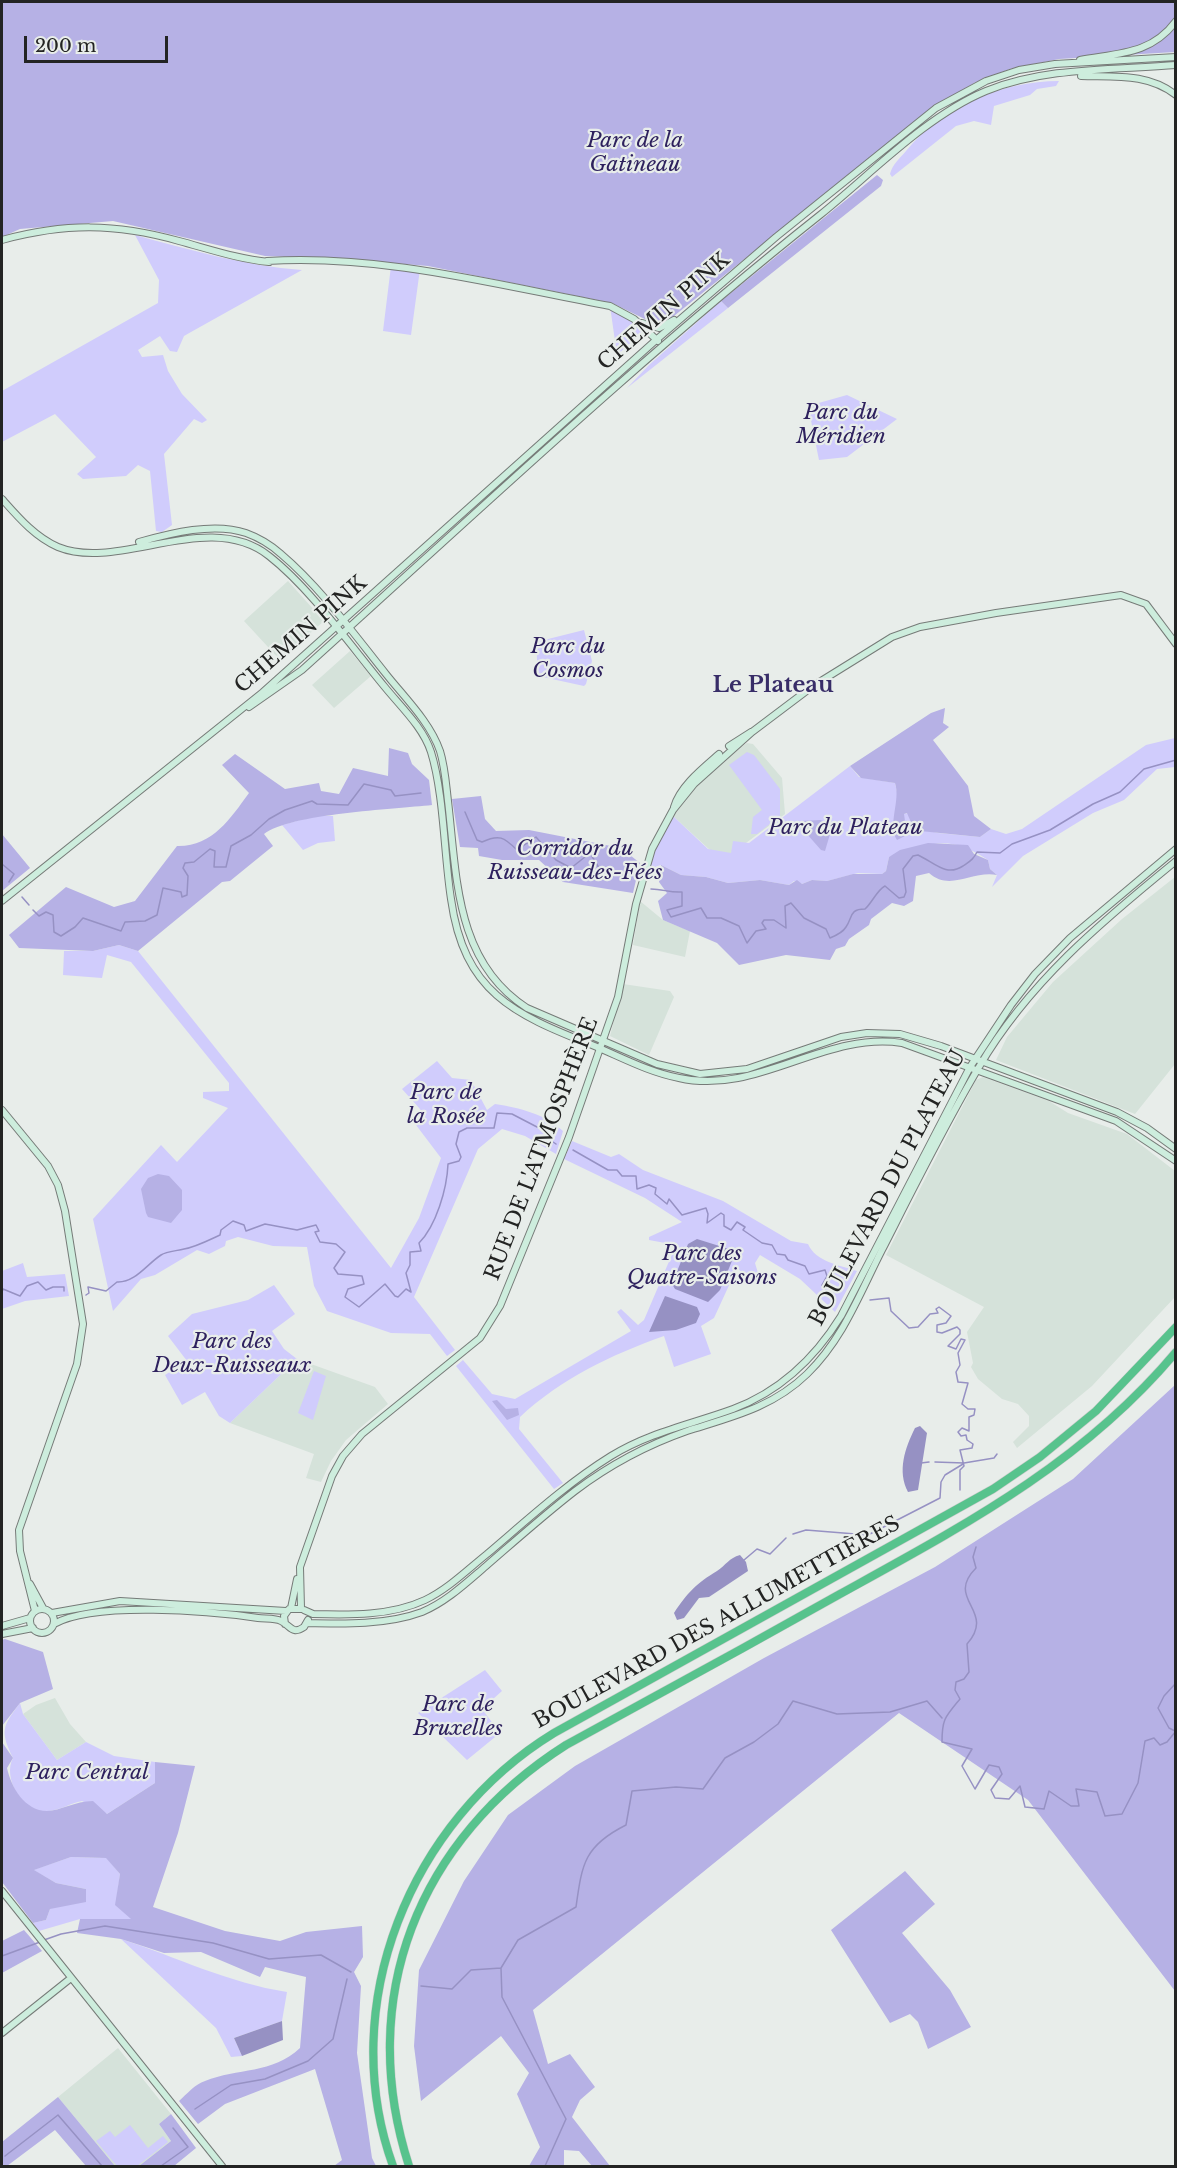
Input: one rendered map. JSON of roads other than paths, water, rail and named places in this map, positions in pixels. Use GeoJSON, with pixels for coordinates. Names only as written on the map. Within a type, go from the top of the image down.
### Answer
{"type":"FeatureCollection","features":[{"type":"Feature","properties":{"kind":"highway","name":"BOULEVARD DES ALLUMETTIÈRES"},"geometry":{"type":"LineString","coordinates":[[393,2166],[382,2129],[376,2089],[376,2015],[390,1940],[423,1865],[464,1808],[522,1755],[563,1728],[993,1489],[1024,1468],[1096,1411],[1176,1327]]}},
{"type":"Feature","properties":{"kind":"highway","name":"BOULEVARD DES ALLUMETTIÈRES"},"geometry":{"type":"LineString","coordinates":[[409,2166],[394,2104],[390,2059],[393,2009],[407,1940],[430,1886],[444,1862],[485,1810],[522,1775],[566,1745],[930,1545],[1030,1485],[1114,1415],[1176,1352]]}},
{"type":"Feature","properties":{"kind":"highway"},"geometry":{"type":"LineString","coordinates":[[706,1649],[714,1664]]}},
{"type":"Feature","properties":{"kind":"main road"},"geometry":{"type":"LineString","coordinates":[[1055,64],[1145,48],[1164,35],[1176,21]]}},
{"type":"Feature","properties":{"kind":"main road","name":"CHEMIN PINK"},"geometry":{"type":"LineString","coordinates":[[235,715],[343,622],[656,339],[921,120],[951,99],[1003,74],[1055,64],[1176,57]]}},
{"type":"Feature","properties":{"kind":"main road","name":"CHEMIN PINK"},"geometry":{"type":"LineString","coordinates":[[2,901],[184,752],[235,715],[283,686],[776,249],[949,111],[1000,86],[1021,80],[1060,74],[1176,65]]}},
{"type":"Feature","properties":{"kind":"main road"},"geometry":{"type":"LineString","coordinates":[[1060,74],[1142,78],[1161,85],[1176,95]]}},
{"type":"Feature","properties":{"kind":"main road"},"geometry":{"type":"LineString","coordinates":[[2,240],[56,228],[96,226],[144,232],[235,257],[267,261],[321,260],[420,269],[610,306],[634,319],[656,327],[667,324],[738,269]]}},
{"type":"Feature","properties":{"kind":"main road"},"geometry":{"type":"LineString","coordinates":[[634,319],[663,347]]}},
{"type":"Feature","properties":{"kind":"main road"},"geometry":{"type":"LineString","coordinates":[[2,499],[40,537],[65,549],[88,553],[210,537],[232,539],[250,544],[273,559],[336,627],[420,730],[429,748],[434,766],[454,918],[460,942],[474,968],[492,992],[514,1010],[547,1027],[598,1048],[656,1068],[721,1077],[752,1076],[841,1046],[868,1042],[902,1043],[1116,1121],[1176,1161]]}},
{"type":"Feature","properties":{"kind":"main road"},"geometry":{"type":"LineString","coordinates":[[131,547],[141,542],[200,530],[224,528],[244,532],[262,540],[281,554],[349,629],[427,725],[437,743],[444,769],[462,914],[479,959],[498,984],[519,1003],[656,1068]]}},
{"type":"Feature","properties":{"kind":"main road","name":"RUE DE L'ATMOSPHÈRE"},"geometry":{"type":"LineString","coordinates":[[289,1609],[327,1490],[343,1456],[362,1434],[480,1338],[493,1320],[559,1164],[621,986],[645,868],[676,799],[700,771],[744,734],[752,732],[815,685],[882,642],[932,624],[1121,595],[1146,604],[1176,644]]}},
{"type":"Feature","properties":{"kind":"main road","name":"BOULEVARD DU PLATEAU"},"geometry":{"type":"LineString","coordinates":[[302,1609],[313,1614],[376,1612],[400,1609],[426,1600],[449,1585],[573,1482],[624,1448],[668,1429],[725,1412],[763,1394],[795,1372],[826,1339],[841,1316],[974,1059],[1011,1005],[1052,956],[1104,907],[1176,849]]}},
{"type":"Feature","properties":{"kind":"main road","name":"BOULEVARD DU PLATEAU"},"geometry":{"type":"LineString","coordinates":[[307,1623],[382,1621],[426,1610],[456,1592],[583,1485],[621,1461],[671,1437],[735,1418],[768,1402],[800,1380],[832,1346],[846,1326],[884,1247],[977,1070],[1017,1011],[1055,965],[1106,918],[1176,861]]}},
{"type":"Feature","properties":{"kind":"main road"},"geometry":{"type":"LineString","coordinates":[[721,1077],[823,1042],[867,1033],[916,1038],[1126,1116],[1176,1149]]}},
{"type":"Feature","properties":{"kind":"main road"},"geometry":{"type":"LineString","coordinates":[[2,1110],[48,1166],[58,1185],[65,1210],[83,1324],[76,1364],[20,1526],[20,1551],[30,1583],[35,1611]]}},
{"type":"Feature","properties":{"kind":"main road"},"geometry":{"type":"LineString","coordinates":[[668,1429],[671,1437]]}},
{"type":"Feature","properties":{"kind":"main road","name":"RUE DE L'ATMOSPHÈRE"},"geometry":{"type":"LineString","coordinates":[[299,1576],[302,1609]]}},
{"type":"Feature","properties":{"kind":"main road"},"geometry":{"type":"LineString","coordinates":[[2,1634],[33,1628],[45,1632],[54,1624],[90,1613],[122,1610],[279,1620],[297,1631],[307,1623],[302,1609],[120,1601],[91,1604],[52,1613],[43,1608],[30,1583]]}},
{"type":"Feature","properties":{"kind":"main road"},"geometry":{"type":"LineString","coordinates":[[2,1626],[30,1618],[35,1611],[43,1608]]}},
{"type":"Feature","properties":{"kind":"main road"},"geometry":{"type":"LineString","coordinates":[[285,1624],[289,1609]]}},
{"type":"Feature","properties":{"kind":"main road"},"geometry":{"type":"LineString","coordinates":[[52,1613],[54,1624]]}},
{"type":"Feature","properties":{"kind":"main road"},"geometry":{"type":"LineString","coordinates":[[30,1618],[33,1628]]}},
{"type":"Feature","properties":{"kind":"main road"},"geometry":{"type":"LineString","coordinates":[[2,1891],[222,2166]]}},
{"type":"Feature","properties":{"kind":"main road"},"geometry":{"type":"LineString","coordinates":[[2,2033],[71,1978]]}},
{"type":"Feature","properties":{"kind":"waterway"},"geometry":{"type":"LineString","coordinates":[[651,889],[682,892],[682,906],[667,910],[671,917],[701,908],[707,918],[721,918],[739,926],[747,943],[756,931],[766,929],[762,923],[764,920],[774,920],[786,928],[785,906],[791,903],[804,918],[826,929],[830,938],[843,931],[852,914],[856,910],[865,909],[879,890],[885,886],[899,898],[904,897],[906,892],[903,869],[913,856],[918,855],[946,869],[957,869],[971,860],[977,852],[1000,853],[1012,844],[1050,830],[1093,804],[1120,792],[1144,769],[1176,760]]}},
{"type":"Feature","properties":{"kind":"waterway"},"geometry":{"type":"LineString","coordinates":[[33,910],[39,916],[46,912],[53,915],[54,932],[61,936],[75,927],[83,918],[121,931],[125,922],[145,921],[157,915],[163,888],[181,892],[182,897],[187,895],[188,876],[183,868],[185,863],[194,862],[210,849],[215,851],[214,867],[226,867],[231,846],[251,835],[269,819],[285,810],[312,801],[317,804],[348,805],[364,784],[391,790],[395,796],[421,793]]}},
{"type":"Feature","properties":{"kind":"waterway"},"geometry":{"type":"LineString","coordinates":[[465,812],[477,840],[482,842],[501,838],[517,850],[536,837],[556,860],[571,868],[590,853],[599,868],[631,879]]}},
{"type":"Feature","properties":{"kind":"waterway"},"geometry":{"type":"LineString","coordinates":[[2,864],[14,874],[9,882]]}},
{"type":"Feature","properties":{"kind":"waterway"},"geometry":{"type":"LineString","coordinates":[[22,897],[29,905]]}},
{"type":"Feature","properties":{"kind":"waterway"},"geometry":{"type":"LineString","coordinates":[[86,1295],[89,1293],[88,1287],[106,1291],[117,1282],[135,1276],[163,1254],[193,1247],[220,1235],[221,1230],[233,1221],[244,1225],[246,1231],[265,1224],[297,1230],[316,1225],[319,1231],[315,1232],[320,1242],[336,1244],[345,1252],[334,1268],[338,1274],[362,1276],[364,1284],[348,1289],[345,1297],[359,1307],[385,1284],[398,1297],[406,1289],[411,1292],[406,1273],[410,1265],[410,1252],[421,1251],[419,1243],[431,1227],[440,1206],[448,1164],[459,1161],[461,1157],[456,1144],[459,1132],[467,1128],[494,1128],[497,1113],[512,1114],[537,1127],[542,1126],[550,1140],[556,1144]]}},
{"type":"Feature","properties":{"kind":"waterway"},"geometry":{"type":"LineString","coordinates":[[573,1150],[608,1170],[617,1170],[622,1176],[636,1176],[637,1189],[649,1185],[656,1188],[655,1194],[667,1204],[669,1199],[682,1215],[706,1208],[707,1223],[721,1213],[724,1215],[724,1226],[731,1230],[737,1222],[745,1227],[743,1230],[762,1243],[772,1245],[777,1254],[785,1255],[788,1260],[805,1266],[809,1274],[825,1270],[827,1276],[822,1285],[826,1291],[836,1292],[840,1289]]}},
{"type":"Feature","properties":{"kind":"waterway"},"geometry":{"type":"LineString","coordinates":[[2,1292],[3,1289],[20,1296],[27,1286],[38,1282],[46,1290],[53,1287],[64,1287],[64,1291]]}},
{"type":"Feature","properties":{"kind":"waterway"},"geometry":{"type":"LineString","coordinates":[[870,1300],[889,1298],[891,1311],[909,1328],[918,1327],[930,1314],[938,1313],[936,1309],[939,1307],[951,1316],[946,1323],[937,1325],[937,1332],[942,1333],[957,1327],[960,1330],[960,1334],[948,1346],[956,1349],[961,1339],[965,1340],[958,1353],[960,1365],[956,1372],[958,1382],[968,1383],[962,1404],[968,1409],[975,1409],[974,1415],[969,1417],[969,1431],[962,1428],[958,1432],[961,1436],[966,1435],[967,1440],[973,1444],[972,1448],[960,1450],[964,1466],[960,1470],[960,1490]]}},
{"type":"Feature","properties":{"kind":"waterway"},"geometry":{"type":"LineString","coordinates":[[935,1462],[964,1463],[994,1458],[997,1454]]}},
{"type":"Feature","properties":{"kind":"waterway"},"geometry":{"type":"LineString","coordinates":[[921,1463],[929,1462]]}},
{"type":"Feature","properties":{"kind":"waterway"},"geometry":{"type":"LineString","coordinates":[[793,1534],[806,1530],[868,1535],[940,1498],[941,1482],[945,1475],[963,1464]]}},
{"type":"Feature","properties":{"kind":"waterway"},"geometry":{"type":"LineString","coordinates":[[744,1560],[757,1549],[770,1554],[786,1538]]}},
{"type":"Feature","properties":{"kind":"waterway"},"geometry":{"type":"LineString","coordinates":[[976,1547],[973,1557],[976,1568],[968,1579],[965,1589],[977,1622],[975,1632],[967,1644],[969,1672],[964,1679],[956,1682],[955,1690],[960,1699],[945,1719],[942,1742],[972,1749],[962,1766],[975,1789],[989,1765],[999,1767],[1002,1774],[991,1790],[995,1798],[1009,1799],[1020,1786],[1025,1807],[1044,1809],[1049,1791],[1071,1806],[1079,1806],[1076,1789],[1097,1792],[1105,1816],[1122,1814],[1138,1783],[1145,1741],[1154,1738],[1160,1745],[1167,1742],[1176,1731]]}},
{"type":"Feature","properties":{"kind":"waterway"},"geometry":{"type":"LineString","coordinates":[[1175,1731],[1169,1728],[1158,1708],[1164,1696],[1176,1683]]}},
{"type":"Feature","properties":{"kind":"waterway"},"geometry":{"type":"LineString","coordinates":[[421,1986],[452,1989],[471,1970],[501,1968],[518,1940],[576,1907],[583,1868],[593,1849],[626,1825],[632,1791],[676,1787],[703,1789],[725,1758],[754,1742],[778,1724],[793,1701],[837,1714],[890,1712],[927,1701],[942,1718]]}},
{"type":"Feature","properties":{"kind":"waterway"},"geometry":{"type":"LineString","coordinates":[[44,1940],[61,1934],[105,1926],[213,1943],[269,1959],[321,1955],[351,1972]]}},
{"type":"Feature","properties":{"kind":"waterway"},"geometry":{"type":"LineString","coordinates":[[2,1956],[40,1942]]}},
{"type":"Feature","properties":{"kind":"waterway"},"geometry":{"type":"LineString","coordinates":[[501,1968],[502,1997],[566,2119],[545,2166]]}},
{"type":"Feature","properties":{"kind":"waterway"},"geometry":{"type":"LineString","coordinates":[[195,2109],[231,2085],[265,2079],[308,2061],[333,2039],[347,1979]]}},
{"type":"Feature","properties":{"kind":"waterway"},"geometry":{"type":"LineString","coordinates":[[5,2156],[58,2115],[102,2166]]}},
{"type":"Feature","properties":{"kind":"waterway"},"geometry":{"type":"LineString","coordinates":[[161,2166],[188,2147],[173,2128]]}},
{"type":"Feature","properties":{"kind":"district","name":"Le Plateau"},"geometry":{"type":"Point","coordinates":[773,686]}},
{"type":"Feature","properties":{"kind":"park label","name":"Parc de la Gatineau"},"geometry":{"type":"Point","coordinates":[635,153]}},
{"type":"Feature","properties":{"kind":"park label","name":"Parc du Méridien"},"geometry":{"type":"Point","coordinates":[841,425]}},
{"type":"Feature","properties":{"kind":"park label","name":"Parc du Cosmos"},"geometry":{"type":"Point","coordinates":[568,659]}},
{"type":"Feature","properties":{"kind":"park label","name":"Parc du Plateau"},"geometry":{"type":"Point","coordinates":[845,828]}},
{"type":"Feature","properties":{"kind":"park label","name":"Corridor du Ruisseau-des-Fées"},"geometry":{"type":"Point","coordinates":[575,861]}},
{"type":"Feature","properties":{"kind":"park label","name":"Parc de la Rosée"},"geometry":{"type":"Point","coordinates":[446,1105]}},
{"type":"Feature","properties":{"kind":"park label","name":"Parc des Quatre-Saisons"},"geometry":{"type":"Point","coordinates":[702,1266]}},
{"type":"Feature","properties":{"kind":"park label","name":"Parc des Deux-Ruisseaux"},"geometry":{"type":"Point","coordinates":[232,1354]}},
{"type":"Feature","properties":{"kind":"park label","name":"Parc de Bruxelles"},"geometry":{"type":"Point","coordinates":[458,1717]}},
{"type":"Feature","properties":{"kind":"park label","name":"Parc Central"},"geometry":{"type":"Point","coordinates":[87,1773]}}]}
